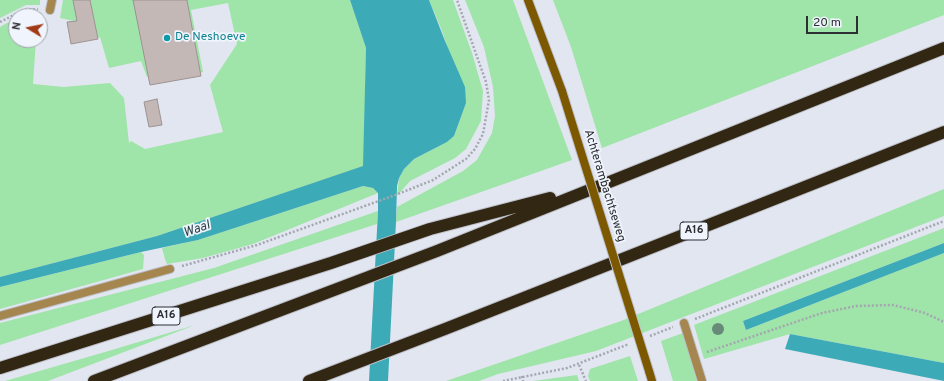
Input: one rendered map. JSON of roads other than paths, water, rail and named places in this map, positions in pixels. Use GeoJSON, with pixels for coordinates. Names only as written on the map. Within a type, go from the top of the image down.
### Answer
{"type":"FeatureCollection","features":[{"type":"Feature","properties":{"kind":"highway","name":"A16"},"geometry":{"type":"LineString","coordinates":[[94,381],[437,251],[596,186],[944,48]]}},
{"type":"Feature","properties":{"kind":"highway","name":"A16"},"geometry":{"type":"LineString","coordinates":[[309,381],[944,132]]}},
{"type":"Feature","properties":{"kind":"highway","name":"A16"},"geometry":{"type":"LineString","coordinates":[[0,368],[331,264],[430,229],[596,186]]}},
{"type":"Feature","properties":{"kind":"street"},"geometry":{"type":"LineString","coordinates":[[50,10],[52,0]]}},
{"type":"Feature","properties":{"kind":"street","name":"Achterambachtseweg"},"geometry":{"type":"LineString","coordinates":[[528,0],[562,91],[652,381]]}},
{"type":"Feature","properties":{"kind":"street"},"geometry":{"type":"LineString","coordinates":[[0,316],[170,269]]}},
{"type":"Feature","properties":{"kind":"street"},"geometry":{"type":"LineString","coordinates":[[684,323],[702,381]]}},
{"type":"Feature","properties":{"kind":"water","name":"Waal"},"geometry":{"type":"Polygon","coordinates":[[[350,0],[429,0],[465,87],[466,103],[454,136],[447,142],[414,159],[404,169],[399,178],[397,186],[388,381],[369,381],[378,211],[378,193],[373,188],[363,186],[198,240],[141,252],[0,287],[0,277],[157,236],[363,166],[366,48],[350,0]]]}},
{"type":"Feature","properties":{"kind":"water"},"geometry":{"type":"Polygon","coordinates":[[[944,243],[944,253],[746,330],[743,321],[944,243]]]}},
{"type":"Feature","properties":{"kind":"water"},"geometry":{"type":"Polygon","coordinates":[[[790,334],[944,363],[944,381],[785,349],[790,334]]]}},
{"type":"Feature","properties":{"kind":"place","name":"De Neshoeve"},"geometry":{"type":"Point","coordinates":[167,38]}}]}
